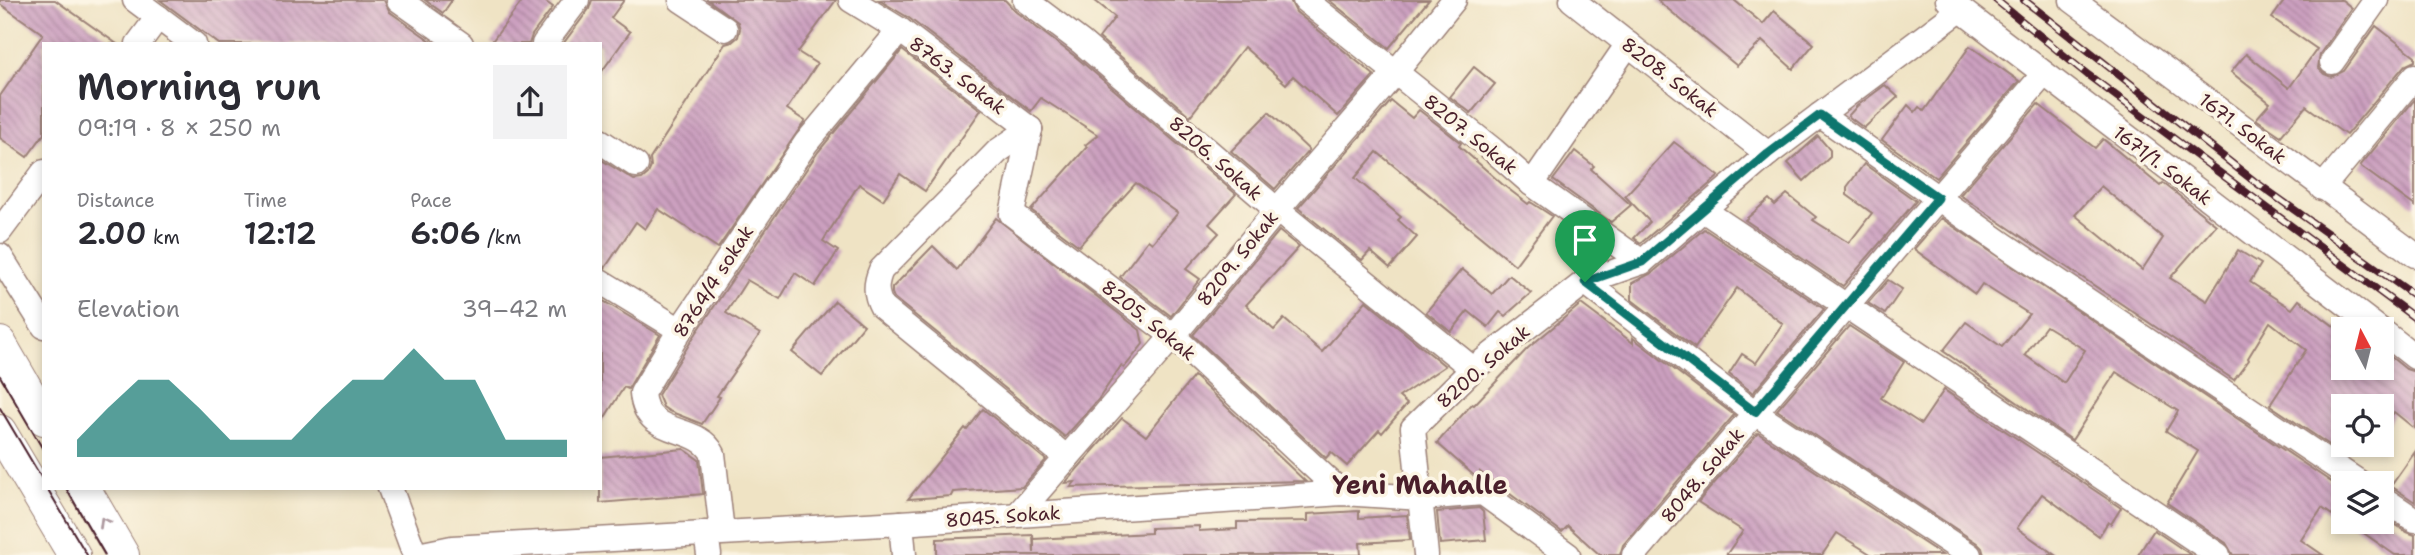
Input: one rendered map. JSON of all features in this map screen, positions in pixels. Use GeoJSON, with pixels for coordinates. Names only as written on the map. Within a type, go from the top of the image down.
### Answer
{"type":"FeatureCollection","features":[{"type":"Feature","properties":{"kind":"street"},"geometry":{"type":"LineString","coordinates":[[135,0],[191,42]]}},
{"type":"Feature","properties":{"kind":"street"},"geometry":{"type":"LineString","coordinates":[[399,0],[458,42]]}},
{"type":"Feature","properties":{"kind":"street"},"geometry":{"type":"LineString","coordinates":[[546,42],[577,0]]}},
{"type":"Feature","properties":{"kind":"street"},"geometry":{"type":"LineString","coordinates":[[681,0],[725,29]]}},
{"type":"Feature","properties":{"kind":"street","name":"8763. Sokak"},"geometry":{"type":"LineString","coordinates":[[851,0],[900,30],[1030,129]]}},
{"type":"Feature","properties":{"kind":"street","name":"8206. Sokak"},"geometry":{"type":"LineString","coordinates":[[1025,0],[1080,42],[1277,210],[1473,369]]}},
{"type":"Feature","properties":{"kind":"street","name":"8207. Sokak"},"geometry":{"type":"LineString","coordinates":[[1305,0],[1532,184],[1642,262]]}},
{"type":"Feature","properties":{"kind":"street","name":"8209. Sokak"},"geometry":{"type":"LineString","coordinates":[[1018,514],[1173,336],[1454,0]]}},
{"type":"Feature","properties":{"kind":"street","name":"8208. Sokak"},"geometry":{"type":"LineString","coordinates":[[1572,0],[1768,154]]}},
{"type":"Feature","properties":{"kind":"street","name":"1671. Sokak"},"geometry":{"type":"LineString","coordinates":[[2072,0],[2415,256]]}},
{"type":"Feature","properties":{"kind":"street"},"geometry":{"type":"LineString","coordinates":[[2332,62],[2376,0]]}},
{"type":"Feature","properties":{"kind":"street","name":"1671/1. Sokak"},"geometry":{"type":"LineString","coordinates":[[1954,5],[2363,317]]}},
{"type":"Feature","properties":{"kind":"street","name":"8200. Sokak"},"geometry":{"type":"LineString","coordinates":[[1426,555],[1413,428],[1473,369],[1585,282],[1642,262],[1768,154],[1954,5]]}},
{"type":"Feature","properties":{"kind":"street"},"geometry":{"type":"LineString","coordinates":[[139,42],[158,17]]}},
{"type":"Feature","properties":{"kind":"street","name":"8764/4 sokak"},"geometry":{"type":"LineString","coordinates":[[712,540],[713,454],[709,445],[672,430],[649,416],[642,393],[680,330],[806,143],[900,30]]}},
{"type":"Feature","properties":{"kind":"street"},"geometry":{"type":"LineString","coordinates":[[1532,184],[1628,44]]}},
{"type":"Feature","properties":{"kind":"street","name":"8048. Sokak"},"geometry":{"type":"LineString","coordinates":[[1634,555],[2043,75]]}},
{"type":"Feature","properties":{"kind":"street"},"geometry":{"type":"LineString","coordinates":[[2322,188],[2415,76]]}},
{"type":"Feature","properties":{"kind":"street"},"geometry":{"type":"LineString","coordinates":[[1820,115],[1938,198],[2342,471]]}},
{"type":"Feature","properties":{"kind":"street"},"geometry":{"type":"LineString","coordinates":[[1030,129],[998,151],[881,270],[876,279],[876,290],[882,307],[1067,458]]}},
{"type":"Feature","properties":{"kind":"street","name":"8205. Sokak"},"geometry":{"type":"LineString","coordinates":[[1030,129],[1012,214],[1173,336],[1342,493]]}},
{"type":"Feature","properties":{"kind":"street"},"geometry":{"type":"LineString","coordinates":[[602,142],[636,166]]}},
{"type":"Feature","properties":{"kind":"street"},"geometry":{"type":"LineString","coordinates":[[0,231],[42,175]]}},
{"type":"Feature","properties":{"kind":"street"},"geometry":{"type":"LineString","coordinates":[[1703,209],[2218,555]]}},
{"type":"Feature","properties":{"kind":"street"},"geometry":{"type":"LineString","coordinates":[[0,256],[42,323]]}},
{"type":"Feature","properties":{"kind":"street"},"geometry":{"type":"LineString","coordinates":[[602,282],[680,330]]}},
{"type":"Feature","properties":{"kind":"street"},"geometry":{"type":"LineString","coordinates":[[1585,282],[1755,412],[1969,555]]}},
{"type":"Feature","properties":{"kind":"street","name":"1671/1. Sokak"},"geometry":{"type":"LineString","coordinates":[[2394,341],[2415,357]]}},
{"type":"Feature","properties":{"kind":"street"},"geometry":{"type":"LineString","coordinates":[[0,343],[42,416]]}},
{"type":"Feature","properties":{"kind":"street"},"geometry":{"type":"LineString","coordinates":[[0,430],[74,555]]}},
{"type":"Feature","properties":{"kind":"street"},"geometry":{"type":"LineString","coordinates":[[85,490],[123,555]]}},
{"type":"Feature","properties":{"kind":"street"},"geometry":{"type":"LineString","coordinates":[[391,490],[416,555]]}},
{"type":"Feature","properties":{"kind":"street","name":"8045. Sokak"},"geometry":{"type":"LineString","coordinates":[[416,555],[712,540],[1018,514],[1342,493],[1422,498],[1483,493],[1568,555]]}},
{"type":"Feature","properties":{"kind":"street"},"geometry":{"type":"LineString","coordinates":[[2394,506],[2415,520]]}},
{"type":"Feature","properties":{"kind":"street"},"geometry":{"type":"LineString","coordinates":[[901,523],[904,555]]}},
{"type":"Feature","properties":{"kind":"building"},"geometry":{"type":"Polygon","coordinates":[[[0,0],[55,0],[114,42],[42,42],[42,137],[27,157],[0,138],[0,96],[43,34],[0,4],[0,0]]]}},
{"type":"Feature","properties":{"kind":"building"},"geometry":{"type":"Polygon","coordinates":[[[160,0],[384,0],[390,12],[432,42],[216,42],[160,0]]]}},
{"type":"Feature","properties":{"kind":"building"},"geometry":{"type":"Polygon","coordinates":[[[425,0],[452,0],[443,13],[425,0]]]}},
{"type":"Feature","properties":{"kind":"building"},"geometry":{"type":"Polygon","coordinates":[[[523,0],[543,0],[553,7],[530,42],[492,42],[523,0]]]}},
{"type":"Feature","properties":{"kind":"building"},"geometry":{"type":"Polygon","coordinates":[[[592,0],[624,0],[611,18],[630,32],[602,71],[602,42],[564,42],[589,9],[592,0]]]}},
{"type":"Feature","properties":{"kind":"building"},"geometry":{"type":"Polygon","coordinates":[[[708,0],[836,0],[798,52],[817,64],[787,109],[805,121],[718,248],[658,209],[645,229],[636,222],[605,268],[602,267],[602,160],[634,180],[642,179],[648,174],[650,159],[725,44],[738,37],[738,22],[708,0]]]}},
{"type":"Feature","properties":{"kind":"building"},"geometry":{"type":"Polygon","coordinates":[[[879,0],[1005,0],[1016,12],[1076,57],[1236,194],[1209,224],[1219,233],[1186,269],[1200,279],[1171,316],[1120,277],[1148,240],[1152,243],[1178,213],[1136,183],[1079,246],[1031,210],[1087,147],[1085,145],[1098,135],[1041,98],[1031,111],[909,18],[879,0]]]}},
{"type":"Feature","properties":{"kind":"building"},"geometry":{"type":"Polygon","coordinates":[[[1094,0],[1290,0],[1296,12],[1374,75],[1338,116],[1293,76],[1286,84],[1244,47],[1190,116],[1099,38],[1115,17],[1094,0]]]}},
{"type":"Feature","properties":{"kind":"building"},"geometry":{"type":"Polygon","coordinates":[[[1329,0],[1429,0],[1389,48],[1329,0]]]}},
{"type":"Feature","properties":{"kind":"building"},"geometry":{"type":"Polygon","coordinates":[[[1657,0],[1734,0],[1763,24],[1774,11],[1814,44],[1793,69],[1762,41],[1737,66],[1657,0]]]}},
{"type":"Feature","properties":{"kind":"building"},"geometry":{"type":"Polygon","coordinates":[[[2285,0],[2342,0],[2352,8],[2320,54],[2318,68],[2324,74],[2331,77],[2344,71],[2376,26],[2415,56],[2415,61],[2404,66],[2346,135],[2306,106],[2281,136],[2256,119],[2270,103],[2231,72],[2246,54],[2289,88],[2317,49],[2272,18],[2285,0]]]}},
{"type":"Feature","properties":{"kind":"building"},"geometry":{"type":"Polygon","coordinates":[[[1970,46],[2019,81],[1936,178],[1882,140],[1908,105],[1915,112],[1919,107],[1924,111],[1970,46]]]}},
{"type":"Feature","properties":{"kind":"building"},"geometry":{"type":"Polygon","coordinates":[[[902,50],[981,110],[925,191],[900,174],[883,200],[859,184],[823,241],[838,251],[815,286],[795,273],[780,299],[747,280],[726,313],[760,334],[717,396],[720,397],[702,424],[669,411],[663,407],[658,395],[693,338],[818,152],[902,50]]]}},
{"type":"Feature","properties":{"kind":"building"},"geometry":{"type":"Polygon","coordinates":[[[1474,67],[1495,84],[1471,113],[1450,97],[1474,67]]]}},
{"type":"Feature","properties":{"kind":"building"},"geometry":{"type":"Polygon","coordinates":[[[1885,85],[1898,97],[1864,128],[1848,116],[1857,106],[1885,85]]]}},
{"type":"Feature","properties":{"kind":"building"},"geometry":{"type":"Polygon","coordinates":[[[2415,99],[2415,206],[2360,166],[2415,99]]]}},
{"type":"Feature","properties":{"kind":"building"},"geometry":{"type":"Polygon","coordinates":[[[1391,101],[1412,118],[1419,110],[1461,143],[1459,146],[1502,184],[1528,204],[1530,202],[1552,216],[1515,265],[1377,152],[1355,178],[1401,217],[1398,220],[1417,237],[1390,268],[1370,251],[1362,260],[1298,208],[1391,101]]]}},
{"type":"Feature","properties":{"kind":"building"},"geometry":{"type":"Polygon","coordinates":[[[2038,104],[2095,148],[2103,139],[2160,186],[2163,183],[2216,225],[2170,278],[2207,301],[2238,250],[2261,264],[2250,282],[2292,309],[2299,300],[2331,324],[2331,380],[2394,380],[2394,359],[2415,372],[2415,429],[2394,412],[2394,394],[2331,394],[2331,446],[2270,405],[2306,350],[2270,322],[2249,360],[2234,380],[1960,195],[2038,104]],[[2101,186],[2075,215],[2142,270],[2163,238],[2101,186]]]}},
{"type":"Feature","properties":{"kind":"building"},"geometry":{"type":"Polygon","coordinates":[[[1269,112],[1309,150],[1275,189],[1231,151],[1269,112]]]}},
{"type":"Feature","properties":{"kind":"building"},"geometry":{"type":"Polygon","coordinates":[[[1818,136],[1830,150],[1830,157],[1804,181],[1788,163],[1818,136]]]}},
{"type":"Feature","properties":{"kind":"building"},"geometry":{"type":"Polygon","coordinates":[[[1674,142],[1719,176],[1641,243],[1634,238],[1650,222],[1625,196],[1674,142]]]}},
{"type":"Feature","properties":{"kind":"building"},"geometry":{"type":"Polygon","coordinates":[[[1575,151],[1594,166],[1591,169],[1631,205],[1611,222],[1553,180],[1575,151]]]}},
{"type":"Feature","properties":{"kind":"building"},"geometry":{"type":"Polygon","coordinates":[[[1864,164],[1916,201],[1843,286],[1745,220],[1769,199],[1775,205],[1787,194],[1816,217],[1813,220],[1849,243],[1872,213],[1847,195],[1847,187],[1864,164]]]}},
{"type":"Feature","properties":{"kind":"building"},"geometry":{"type":"Polygon","coordinates":[[[996,218],[1140,330],[1143,344],[1124,368],[1121,366],[1098,400],[1065,437],[894,298],[892,293],[892,288],[933,246],[957,270],[996,218]]]}},
{"type":"Feature","properties":{"kind":"building"},"geometry":{"type":"Polygon","coordinates":[[[1941,218],[2331,482],[2331,514],[2322,508],[2301,540],[2323,555],[2233,555],[2226,543],[2167,503],[2198,451],[2166,431],[2178,411],[2116,372],[2072,440],[1943,351],[1966,322],[2002,347],[2029,314],[1982,284],[1975,294],[1914,249],[1941,218]],[[2046,326],[2025,355],[2064,383],[2085,350],[2046,326]]]}},
{"type":"Feature","properties":{"kind":"building"},"geometry":{"type":"Polygon","coordinates":[[[1704,229],[1824,309],[1753,393],[1729,374],[1742,354],[1756,363],[1783,324],[1737,288],[1695,348],[1632,300],[1632,283],[1652,273],[1704,229]]]}},
{"type":"Feature","properties":{"kind":"building"},"geometry":{"type":"Polygon","coordinates":[[[1279,231],[1299,247],[1246,305],[1274,330],[1284,319],[1322,352],[1366,301],[1445,366],[1399,397],[1407,404],[1382,433],[1379,430],[1347,466],[1331,452],[1326,458],[1193,335],[1279,231]]]}},
{"type":"Feature","properties":{"kind":"building"},"geometry":{"type":"Polygon","coordinates":[[[1462,269],[1492,294],[1509,275],[1531,293],[1505,316],[1500,312],[1488,327],[1468,311],[1451,332],[1426,312],[1462,269]]]}},
{"type":"Feature","properties":{"kind":"building"},"geometry":{"type":"Polygon","coordinates":[[[1888,280],[1902,289],[1885,314],[1868,303],[1888,280]]]}},
{"type":"Feature","properties":{"kind":"building"},"geometry":{"type":"Polygon","coordinates":[[[602,300],[660,335],[628,389],[624,387],[602,422],[602,300]]]}},
{"type":"Feature","properties":{"kind":"building"},"geometry":{"type":"Polygon","coordinates":[[[835,301],[864,325],[822,376],[792,352],[835,301]]]}},
{"type":"Feature","properties":{"kind":"building"},"geometry":{"type":"Polygon","coordinates":[[[1581,304],[1633,343],[1633,338],[1734,415],[1623,545],[1620,555],[1600,555],[1568,526],[1562,532],[1480,472],[1478,479],[1437,443],[1528,348],[1581,304]]]}},
{"type":"Feature","properties":{"kind":"building"},"geometry":{"type":"Polygon","coordinates":[[[1849,326],[1904,362],[1881,398],[1921,424],[1944,390],[2121,508],[2111,524],[2108,522],[2099,536],[2042,494],[2017,528],[2055,555],[1984,555],[1977,543],[1777,410],[1849,326]]]}},
{"type":"Feature","properties":{"kind":"building"},"geometry":{"type":"Polygon","coordinates":[[[1194,376],[1305,481],[1071,487],[1075,482],[1065,483],[1122,418],[1146,436],[1194,376]]]}},
{"type":"Feature","properties":{"kind":"building"},"geometry":{"type":"Polygon","coordinates":[[[983,409],[1046,460],[1022,487],[953,492],[951,496],[908,499],[965,428],[967,430],[983,409]]]}},
{"type":"Feature","properties":{"kind":"building"},"geometry":{"type":"Polygon","coordinates":[[[1758,433],[1942,555],[1872,555],[1837,533],[1822,555],[1726,555],[1743,531],[1698,502],[1758,433]]]}},
{"type":"Feature","properties":{"kind":"building"},"geometry":{"type":"Polygon","coordinates":[[[684,449],[699,460],[703,494],[600,503],[602,457],[684,449]]]}},
{"type":"Feature","properties":{"kind":"building"},"geometry":{"type":"Polygon","coordinates":[[[2415,452],[2415,502],[2394,488],[2394,482],[2415,452]]]}},
{"type":"Feature","properties":{"kind":"building"},"geometry":{"type":"Polygon","coordinates":[[[1479,508],[1483,512],[1486,540],[1440,544],[1437,512],[1479,508]]]}},
{"type":"Feature","properties":{"kind":"building"},"geometry":{"type":"Polygon","coordinates":[[[1359,511],[1359,518],[1407,515],[1410,540],[1360,543],[1361,555],[937,555],[937,539],[1033,535],[1034,553],[1034,539],[1151,533],[1151,528],[1199,526],[1199,531],[1237,529],[1237,522],[1308,521],[1308,514],[1359,511]]]}},
{"type":"Feature","properties":{"kind":"building"},"geometry":{"type":"Polygon","coordinates":[[[2394,524],[2415,535],[2415,555],[2395,555],[2365,534],[2394,534],[2394,524]]]}},
{"type":"Feature","properties":{"kind":"building"},"geometry":{"type":"Polygon","coordinates":[[[2154,530],[2191,555],[2138,555],[2154,530]]]}},
{"type":"Feature","properties":{"kind":"tram line"},"geometry":{"type":"LineString","coordinates":[[0,376],[42,448]]}},
{"type":"Feature","properties":{"kind":"tram line"},"geometry":{"type":"LineString","coordinates":[[0,408],[42,479]]}},
{"type":"Feature","properties":{"kind":"tram line"},"geometry":{"type":"LineString","coordinates":[[48,490],[87,555]]}},
{"type":"Feature","properties":{"kind":"tram line"},"geometry":{"type":"LineString","coordinates":[[67,490],[105,555]]}},
{"type":"Feature","properties":{"kind":"railway"},"geometry":{"type":"LineString","coordinates":[[1996,0],[2088,75],[2415,318]]}},
{"type":"Feature","properties":{"kind":"railway"},"geometry":{"type":"LineString","coordinates":[[2024,0],[2254,181],[2415,296]]}},
{"type":"Feature","properties":{"kind":"district","name":"Yeni Mahalle"},"geometry":{"type":"Point","coordinates":[1420,485]}},
{"type":"Feature","properties":{"kind":"route"},"geometry":{"type":"LineString","coordinates":[[1820,115],[1938,198],[1755,412],[1585,282],[1642,262],[1768,154],[1820,115]]}}]}
